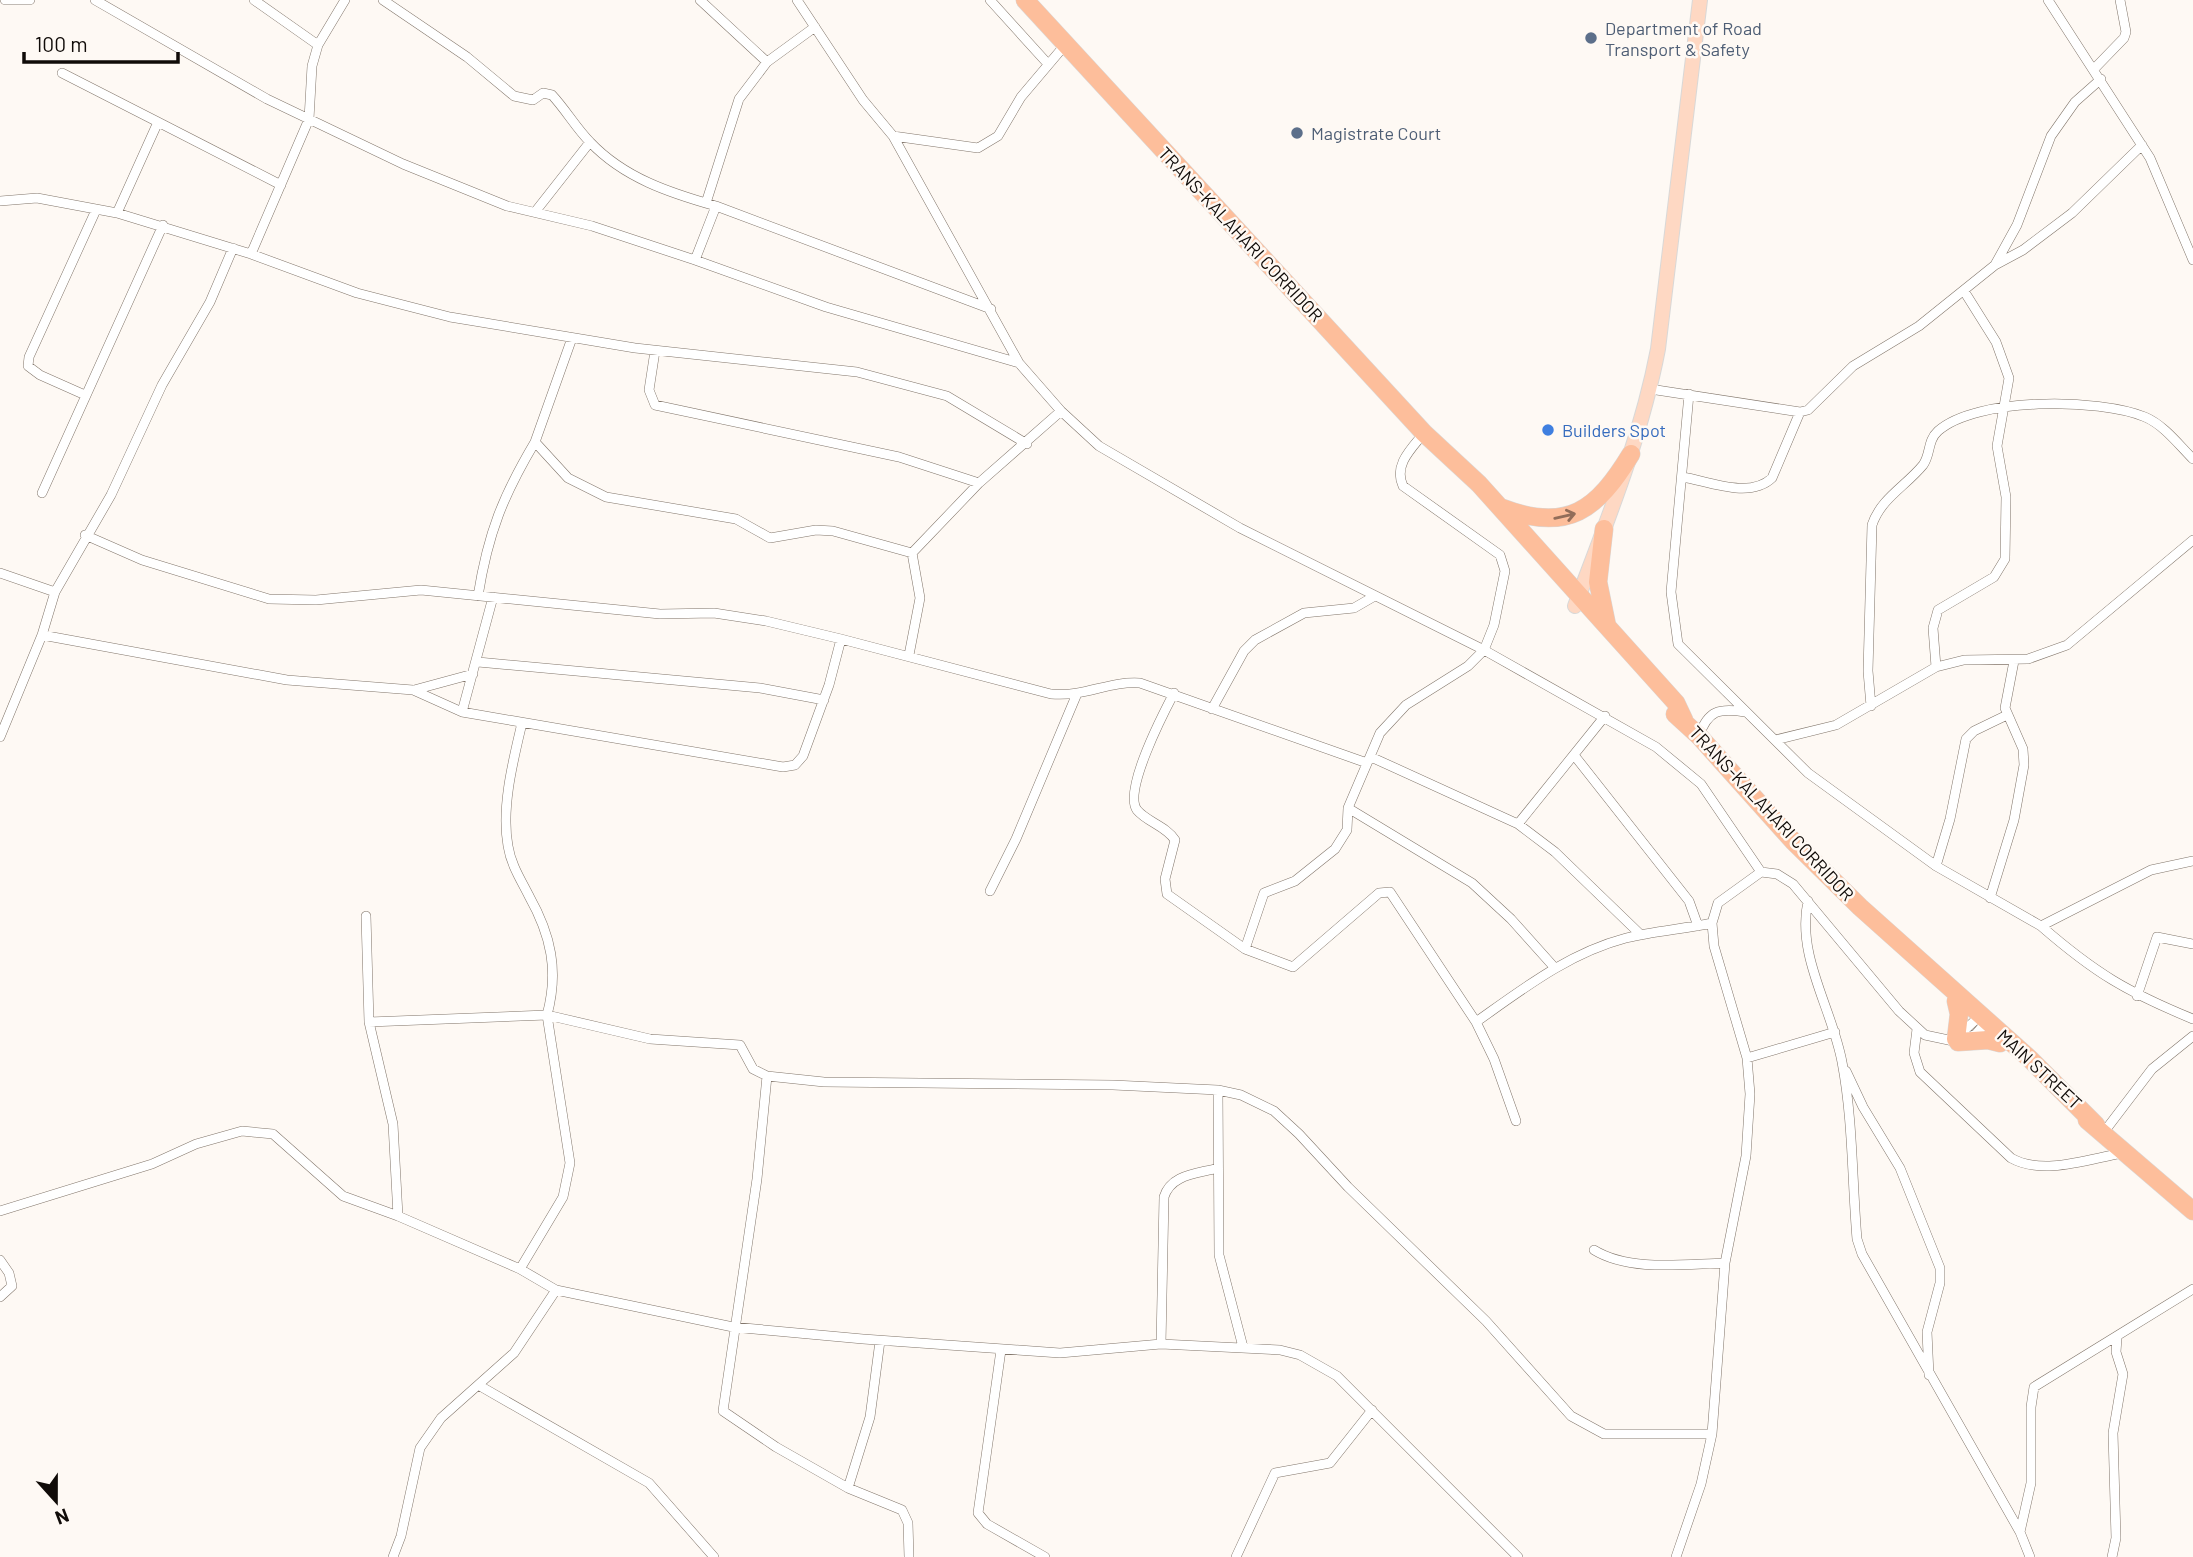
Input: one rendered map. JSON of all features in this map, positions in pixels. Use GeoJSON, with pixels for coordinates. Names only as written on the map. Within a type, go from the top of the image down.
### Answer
{"type":"FeatureCollection","features":[{"type":"Feature","properties":{"kind":"highway","name":"TRANS-KALAHARI CORRIDOR"},"geometry":{"type":"LineString","coordinates":[[1025,0],[1424,433],[1499,507],[1669,710],[1684,720],[1793,841],[1983,1020]]}},
{"type":"Feature","properties":{"kind":"highway"},"geometry":{"type":"LineString","coordinates":[[1499,507],[1531,518],[1573,515],[1596,502],[1606,492],[1630,454]]}},
{"type":"Feature","properties":{"kind":"highway","name":"TRANS-KALAHARI CORRIDOR"},"geometry":{"type":"LineString","coordinates":[[1458,467],[1472,489],[1577,601],[1608,629],[1676,704],[1684,720]]}},
{"type":"Feature","properties":{"kind":"highway"},"geometry":{"type":"LineString","coordinates":[[1604,529],[1598,582],[1608,629]]}},
{"type":"Feature","properties":{"kind":"highway","name":"TRANS-KALAHARI CORRIDOR"},"geometry":{"type":"LineString","coordinates":[[1860,907],[1899,950],[1983,1020]]}},
{"type":"Feature","properties":{"kind":"highway"},"geometry":{"type":"LineString","coordinates":[[1956,1000],[1959,1014],[1954,1041],[1988,1040],[2000,1043]]}},
{"type":"Feature","properties":{"kind":"highway","name":"MAIN STREET"},"geometry":{"type":"LineString","coordinates":[[1983,1020],[2000,1043],[2193,1211]]}},
{"type":"Feature","properties":{"kind":"highway","name":"MAIN STREET"},"geometry":{"type":"LineString","coordinates":[[1983,1020],[2088,1114],[2100,1129]]}},
{"type":"Feature","properties":{"kind":"main road"},"geometry":{"type":"LineString","coordinates":[[1577,601],[1630,454],[1650,389],[1658,349],[1700,0]]}},
{"type":"Feature","properties":{"kind":"street"},"geometry":{"type":"LineString","coordinates":[[5,0],[30,0]]}},
{"type":"Feature","properties":{"kind":"street"},"geometry":{"type":"LineString","coordinates":[[95,0],[267,99],[472,194],[592,226],[826,307],[1019,363]]}},
{"type":"Feature","properties":{"kind":"street"},"geometry":{"type":"LineString","coordinates":[[254,0],[318,45]]}},
{"type":"Feature","properties":{"kind":"street"},"geometry":{"type":"LineString","coordinates":[[251,254],[309,119],[312,66],[318,45],[345,0]]}},
{"type":"Feature","properties":{"kind":"street"},"geometry":{"type":"LineString","coordinates":[[383,0],[467,57],[514,96],[533,100],[543,93],[552,96],[590,142],[634,175],[684,198],[716,206],[991,309]]}},
{"type":"Feature","properties":{"kind":"street"},"geometry":{"type":"LineString","coordinates":[[700,0],[767,62]]}},
{"type":"Feature","properties":{"kind":"street"},"geometry":{"type":"LineString","coordinates":[[797,0],[863,100],[893,136],[1019,363],[1061,411],[1098,446],[1143,475],[1374,597],[1484,650],[1656,747],[1701,784],[1761,872]]}},
{"type":"Feature","properties":{"kind":"street"},"geometry":{"type":"LineString","coordinates":[[990,0],[1048,64]]}},
{"type":"Feature","properties":{"kind":"street"},"geometry":{"type":"LineString","coordinates":[[2048,0],[2142,145],[2193,260]]}},
{"type":"Feature","properties":{"kind":"street"},"geometry":{"type":"LineString","coordinates":[[2094,69],[2124,38],[2126,32],[2120,0]]}},
{"type":"Feature","properties":{"kind":"street"},"geometry":{"type":"LineString","coordinates":[[706,203],[739,100],[767,62],[815,27]]}},
{"type":"Feature","properties":{"kind":"street"},"geometry":{"type":"LineString","coordinates":[[893,136],[978,148],[988,145],[998,136],[1021,97],[1065,45]]}},
{"type":"Feature","properties":{"kind":"street"},"geometry":{"type":"LineString","coordinates":[[62,73],[281,185]]}},
{"type":"Feature","properties":{"kind":"street"},"geometry":{"type":"LineString","coordinates":[[1995,265],[2017,225],[2051,136],[2076,102],[2101,79]]}},
{"type":"Feature","properties":{"kind":"street"},"geometry":{"type":"LineString","coordinates":[[117,213],[158,122]]}},
{"type":"Feature","properties":{"kind":"street"},"geometry":{"type":"LineString","coordinates":[[535,212],[590,142]]}},
{"type":"Feature","properties":{"kind":"street"},"geometry":{"type":"LineString","coordinates":[[1683,477],[1745,489],[1757,489],[1766,484],[1772,478],[1800,412],[1818,402],[1853,366],[1919,326],[1995,265],[2023,250],[2072,213],[2142,145]]}},
{"type":"Feature","properties":{"kind":"street"},"geometry":{"type":"LineString","coordinates":[[0,201],[37,198],[117,213],[163,225],[400,305],[475,322],[655,351],[857,372],[947,396],[1027,444]]}},
{"type":"Feature","properties":{"kind":"street"},"geometry":{"type":"LineString","coordinates":[[695,260],[716,206]]}},
{"type":"Feature","properties":{"kind":"street"},"geometry":{"type":"LineString","coordinates":[[85,395],[40,375],[28,366],[29,357],[96,210]]}},
{"type":"Feature","properties":{"kind":"street"},"geometry":{"type":"LineString","coordinates":[[43,493],[163,225]]}},
{"type":"Feature","properties":{"kind":"street"},"geometry":{"type":"LineString","coordinates":[[0,737],[4,709],[42,635],[55,592],[85,535],[111,495],[162,385],[210,302],[233,248]]}},
{"type":"Feature","properties":{"kind":"street"},"geometry":{"type":"LineString","coordinates":[[1936,667],[1933,628],[1938,610],[1994,577],[2005,559],[2006,497],[1997,446],[2006,408],[2009,378],[2004,358],[1964,291]]}},
{"type":"Feature","properties":{"kind":"street"},"geometry":{"type":"LineString","coordinates":[[478,596],[496,518],[504,496],[535,442],[572,338]]}},
{"type":"Feature","properties":{"kind":"street"},"geometry":{"type":"LineString","coordinates":[[655,351],[649,390],[655,405],[899,457],[979,483]]}},
{"type":"Feature","properties":{"kind":"street"},"geometry":{"type":"LineString","coordinates":[[1650,389],[1800,412]]}},
{"type":"Feature","properties":{"kind":"street"},"geometry":{"type":"LineString","coordinates":[[1689,394],[1683,477],[1673,543],[1671,592],[1678,644],[1808,773],[1936,866],[2041,926],[2087,966],[2137,996],[2193,1019]]}},
{"type":"Feature","properties":{"kind":"street"},"geometry":{"type":"LineString","coordinates":[[1871,706],[1868,671],[1870,537],[1876,514],[1923,464],[1930,440],[1937,432],[1972,414],[2006,408],[2067,403],[2105,405],[2146,417],[2158,424],[2193,459]]}},
{"type":"Feature","properties":{"kind":"street"},"geometry":{"type":"LineString","coordinates":[[912,553],[979,483],[1027,444],[1061,411]]}},
{"type":"Feature","properties":{"kind":"street"},"geometry":{"type":"LineString","coordinates":[[1245,949],[1264,893],[1296,881],[1335,849],[1347,830],[1348,808],[1380,733],[1406,705],[1468,666],[1484,650],[1494,625],[1504,563],[1500,555],[1403,486],[1400,469],[1424,433]]}},
{"type":"Feature","properties":{"kind":"street"},"geometry":{"type":"LineString","coordinates":[[535,442],[568,478],[606,497],[736,519],[770,538],[816,530],[832,531],[912,553]]}},
{"type":"Feature","properties":{"kind":"street"},"geometry":{"type":"LineString","coordinates":[[85,535],[142,560],[269,599],[316,600],[421,590],[660,614],[714,613],[766,621],[909,655],[1015,687],[1076,696],[1124,682],[1174,693],[1212,709],[1369,760],[1518,824],[1555,852],[1581,881],[1641,935]]}},
{"type":"Feature","properties":{"kind":"street"},"geometry":{"type":"LineString","coordinates":[[1775,740],[1836,725],[1936,667],[1964,660],[2014,661],[2067,645],[2193,540]]}},
{"type":"Feature","properties":{"kind":"street"},"geometry":{"type":"LineString","coordinates":[[909,655],[920,598],[912,553]]}},
{"type":"Feature","properties":{"kind":"street"},"geometry":{"type":"LineString","coordinates":[[0,573],[55,592]]}},
{"type":"Feature","properties":{"kind":"street"},"geometry":{"type":"LineString","coordinates":[[462,712],[478,662],[493,597]]}},
{"type":"Feature","properties":{"kind":"street"},"geometry":{"type":"LineString","coordinates":[[1212,709],[1244,651],[1255,640],[1304,614],[1354,608],[1374,597]]}},
{"type":"Feature","properties":{"kind":"street"},"geometry":{"type":"LineString","coordinates":[[42,635],[287,680],[413,690],[473,674]]}},
{"type":"Feature","properties":{"kind":"street"},"geometry":{"type":"LineString","coordinates":[[413,690],[462,712],[789,767],[803,756],[824,700],[841,639]]}},
{"type":"Feature","properties":{"kind":"street"},"geometry":{"type":"LineString","coordinates":[[1990,898],[2014,820],[2024,765],[2023,749],[2006,716],[2005,700],[2014,661]]}},
{"type":"Feature","properties":{"kind":"street"},"geometry":{"type":"LineString","coordinates":[[478,662],[760,688],[824,700]]}},
{"type":"Feature","properties":{"kind":"street"},"geometry":{"type":"LineString","coordinates":[[1174,693],[1152,737],[1135,791],[1137,809],[1175,840],[1165,879],[1167,894],[1245,949],[1293,967],[1378,893],[1390,892],[1476,1022],[1494,1059],[1516,1121]]}},
{"type":"Feature","properties":{"kind":"street"},"geometry":{"type":"LineString","coordinates":[[990,891],[1016,839],[1076,696]]}},
{"type":"Feature","properties":{"kind":"street"},"geometry":{"type":"LineString","coordinates":[[1699,736],[1704,720],[1712,712],[1719,709],[1745,712]]}},
{"type":"Feature","properties":{"kind":"street"},"geometry":{"type":"LineString","coordinates":[[1518,824],[1605,716]]}},
{"type":"Feature","properties":{"kind":"street"},"geometry":{"type":"LineString","coordinates":[[1936,866],[1950,819],[1966,739],[1974,731],[2006,716]]}},
{"type":"Feature","properties":{"kind":"street"},"geometry":{"type":"LineString","coordinates":[[520,1269],[563,1197],[570,1163],[547,1015],[555,969],[552,953],[547,933],[519,878],[507,845],[509,791],[522,723]]}},
{"type":"Feature","properties":{"kind":"street"},"geometry":{"type":"LineString","coordinates":[[1574,755],[1689,901],[1698,926]]}},
{"type":"Feature","properties":{"kind":"street"},"geometry":{"type":"LineString","coordinates":[[1348,808],[1472,883],[1511,919],[1553,967]]}},
{"type":"Feature","properties":{"kind":"street"},"geometry":{"type":"LineString","coordinates":[[2041,926],[2151,870],[2193,861]]}},
{"type":"Feature","properties":{"kind":"street"},"geometry":{"type":"LineString","coordinates":[[1676,1557],[1701,1484],[1712,1434],[1725,1263],[1746,1156],[1750,1094],[1747,1058],[1714,946],[1712,923],[1718,903],[1761,872],[1777,874],[1793,884],[1917,1029],[1954,1041],[1983,1020]]}},
{"type":"Feature","properties":{"kind":"street"},"geometry":{"type":"LineString","coordinates":[[1808,901],[1803,923],[1807,948],[1835,1032],[1842,1063],[1857,1239],[1867,1267],[2020,1532],[2030,1557]]}},
{"type":"Feature","properties":{"kind":"street"},"geometry":{"type":"LineString","coordinates":[[366,916],[369,1022],[393,1124],[398,1216]]}},
{"type":"Feature","properties":{"kind":"street"},"geometry":{"type":"LineString","coordinates":[[1476,1022],[1553,967],[1598,947],[1641,935],[1712,923]]}},
{"type":"Feature","properties":{"kind":"street"},"geometry":{"type":"LineString","coordinates":[[2137,996],[2157,937],[2192,944],[2193,931]]}},
{"type":"Feature","properties":{"kind":"street"},"geometry":{"type":"LineString","coordinates":[[369,1022],[547,1015],[650,1039],[740,1045],[753,1069],[767,1076],[807,1081],[1218,1090],[1258,1101],[1299,1134],[1348,1187],[1486,1321],[1571,1416],[1604,1434],[1712,1434]]}},
{"type":"Feature","properties":{"kind":"street"},"geometry":{"type":"LineString","coordinates":[[1917,1029],[1914,1053],[1920,1072],[2011,1158],[2024,1166],[2040,1167],[2128,1153]]}},
{"type":"Feature","properties":{"kind":"street"},"geometry":{"type":"LineString","coordinates":[[1747,1058],[1835,1032]]}},
{"type":"Feature","properties":{"kind":"street"},"geometry":{"type":"LineString","coordinates":[[2100,1129],[2152,1069],[2193,1036]]}},
{"type":"Feature","properties":{"kind":"street"},"geometry":{"type":"LineString","coordinates":[[1842,1063],[1863,1107],[1900,1168],[1940,1268],[1940,1283],[1927,1332],[1929,1376]]}},
{"type":"Feature","properties":{"kind":"street"},"geometry":{"type":"LineString","coordinates":[[767,1076],[748,1244],[733,1327],[724,1414],[848,1488],[902,1510],[908,1523],[909,1557]]}},
{"type":"Feature","properties":{"kind":"street"},"geometry":{"type":"LineString","coordinates":[[1218,1090],[1219,1255],[1242,1347]]}},
{"type":"Feature","properties":{"kind":"street"},"geometry":{"type":"LineString","coordinates":[[0,1211],[152,1164],[196,1144],[243,1131],[273,1134],[343,1196],[398,1216],[520,1269],[556,1290],[733,1327],[880,1341],[1060,1353],[1161,1344],[1280,1350],[1317,1363],[1336,1376],[1518,1557]]}},
{"type":"Feature","properties":{"kind":"street"},"geometry":{"type":"LineString","coordinates":[[1161,1344],[1164,1197],[1167,1186],[1175,1179],[1218,1168]]}},
{"type":"Feature","properties":{"kind":"street"},"geometry":{"type":"LineString","coordinates":[[1594,1250],[1615,1259],[1647,1264],[1725,1263]]}},
{"type":"Feature","properties":{"kind":"street"},"geometry":{"type":"LineString","coordinates":[[0,1260],[12,1286],[0,1297]]}},
{"type":"Feature","properties":{"kind":"street"},"geometry":{"type":"LineString","coordinates":[[2020,1532],[2031,1483],[2031,1406],[2034,1387],[2193,1289]]}},
{"type":"Feature","properties":{"kind":"street"},"geometry":{"type":"LineString","coordinates":[[393,1557],[401,1536],[420,1448],[441,1418],[480,1386],[526,1338],[556,1290]]}},
{"type":"Feature","properties":{"kind":"street"},"geometry":{"type":"LineString","coordinates":[[2112,1557],[2116,1538],[2113,1433],[2123,1374],[2116,1353],[2117,1338]]}},
{"type":"Feature","properties":{"kind":"street"},"geometry":{"type":"LineString","coordinates":[[848,1488],[870,1417],[880,1341]]}},
{"type":"Feature","properties":{"kind":"street"},"geometry":{"type":"LineString","coordinates":[[1001,1350],[978,1513],[986,1524],[1045,1557]]}},
{"type":"Feature","properties":{"kind":"street"},"geometry":{"type":"LineString","coordinates":[[480,1386],[649,1483],[714,1557]]}},
{"type":"Feature","properties":{"kind":"street"},"geometry":{"type":"LineString","coordinates":[[1236,1557],[1275,1473],[1330,1462],[1372,1410]]}},
{"type":"Feature","properties":{"kind":"place","name":"Department of Road Transport & Safety"},"geometry":{"type":"Point","coordinates":[1591,38]}},
{"type":"Feature","properties":{"kind":"place","name":"Magistrate Court"},"geometry":{"type":"Point","coordinates":[1297,133]}},
{"type":"Feature","properties":{"kind":"place","name":"Builders Spot"},"geometry":{"type":"Point","coordinates":[1548,430]}}]}
